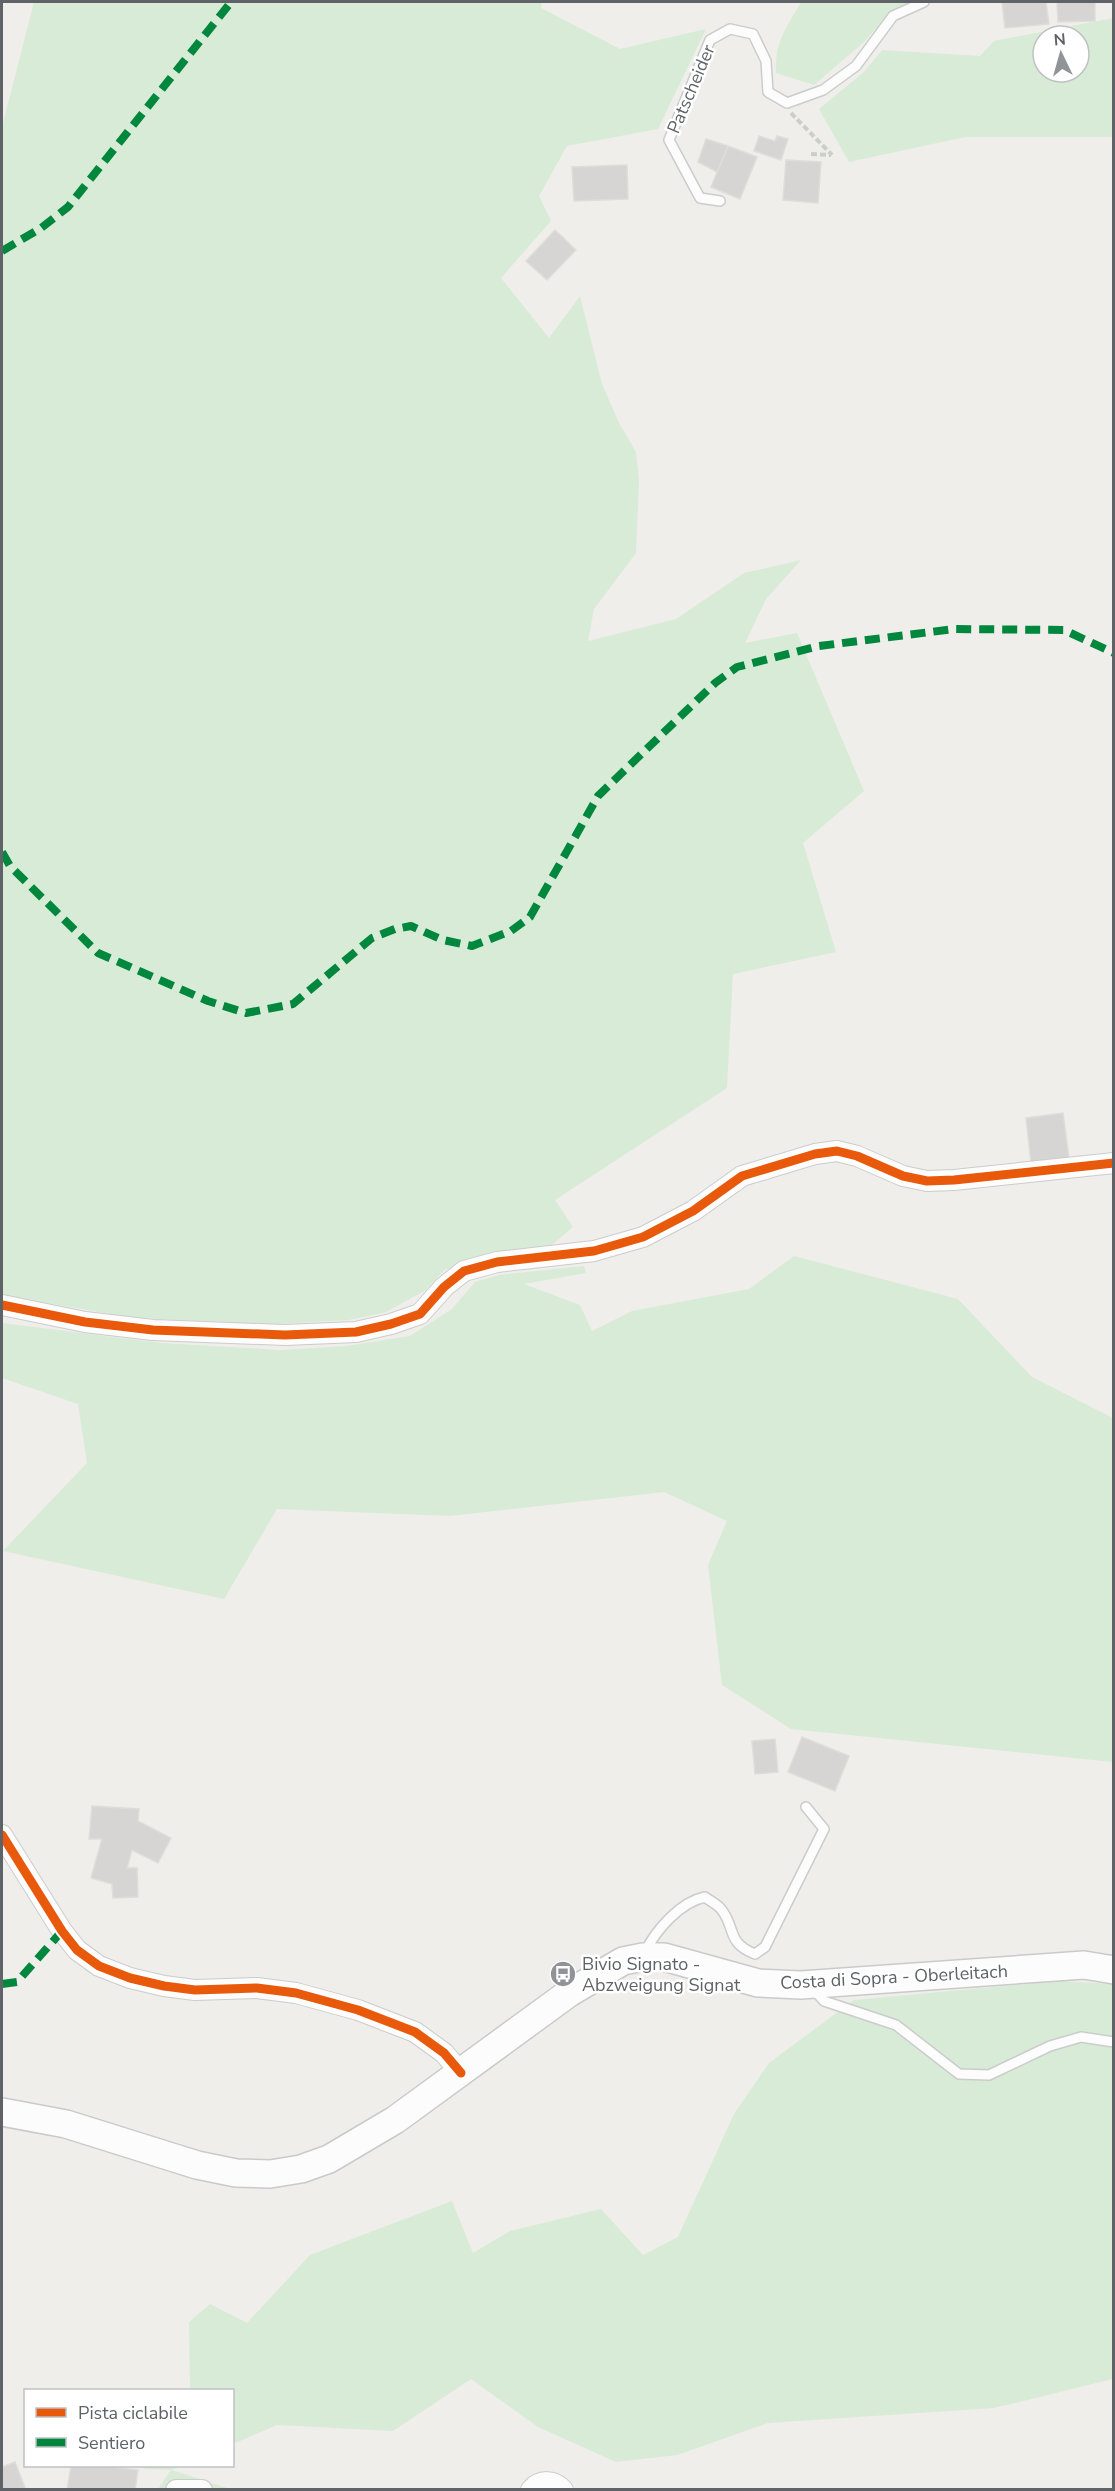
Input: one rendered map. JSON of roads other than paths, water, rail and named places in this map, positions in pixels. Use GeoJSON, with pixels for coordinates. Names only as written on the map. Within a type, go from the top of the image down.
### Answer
{"type":"FeatureCollection","features":[{"type":"Feature","properties":{"kind":"main road","name":"Costa di Sopra - Oberleitach"},"geometry":{"type":"LineString","coordinates":[[2,2112],[66,2124],[197,2165],[236,2173],[270,2174],[301,2169],[329,2159],[395,2120],[569,1993],[623,1960],[664,1957],[758,1983],[809,1985],[1084,1965],[1113,1970]]}},
{"type":"Feature","properties":{"kind":"street"},"geometry":{"type":"LineString","coordinates":[[2,1305],[85,1322],[153,1330],[285,1335],[356,1332],[420,1314],[444,1287],[464,1271],[497,1262],[594,1251],[643,1237],[693,1211],[742,1176],[815,1154],[837,1151],[857,1156],[903,1176],[927,1180],[954,1180],[1113,1163]]}},
{"type":"Feature","properties":{"kind":"street"},"geometry":{"type":"LineString","coordinates":[[2,1835],[62,1931],[77,1950],[99,1966],[130,1978],[164,1986],[195,1990],[257,1988],[296,1993],[357,2010],[416,2032],[444,2053],[460,2073]]}},
{"type":"Feature","properties":{"kind":"street"},"geometry":{"type":"LineString","coordinates":[[531,2490],[535,2485],[547,2481],[560,2486],[563,2490]]}},
{"type":"Feature","properties":{"kind":"street"},"geometry":{"type":"LineString","coordinates":[[176,2490],[202,2490]]}},
{"type":"Feature","properties":{"kind":"lane","name":"Patscheider"},"geometry":{"type":"LineString","coordinates":[[720,201],[700,198],[669,140],[710,40],[730,29],[753,34],[766,61],[768,92],[787,103],[823,90],[840,78],[856,66],[893,16],[924,2]]}},
{"type":"Feature","properties":{"kind":"lane"},"geometry":{"type":"LineString","coordinates":[[643,1957],[652,1939],[675,1914],[692,1900],[705,1897],[721,1909],[733,1935],[743,1949],[755,1954],[765,1947],[824,1828],[806,1807]]}},
{"type":"Feature","properties":{"kind":"lane"},"geometry":{"type":"LineString","coordinates":[[809,1985],[824,2001],[896,2025],[959,2074],[989,2075],[1050,2046],[1081,2037],[1113,2042]]}},
{"type":"Feature","properties":{"kind":"place","name":"Bivio Signato - Abzweigung Signat"},"geometry":{"type":"Point","coordinates":[563,1974]}}]}
